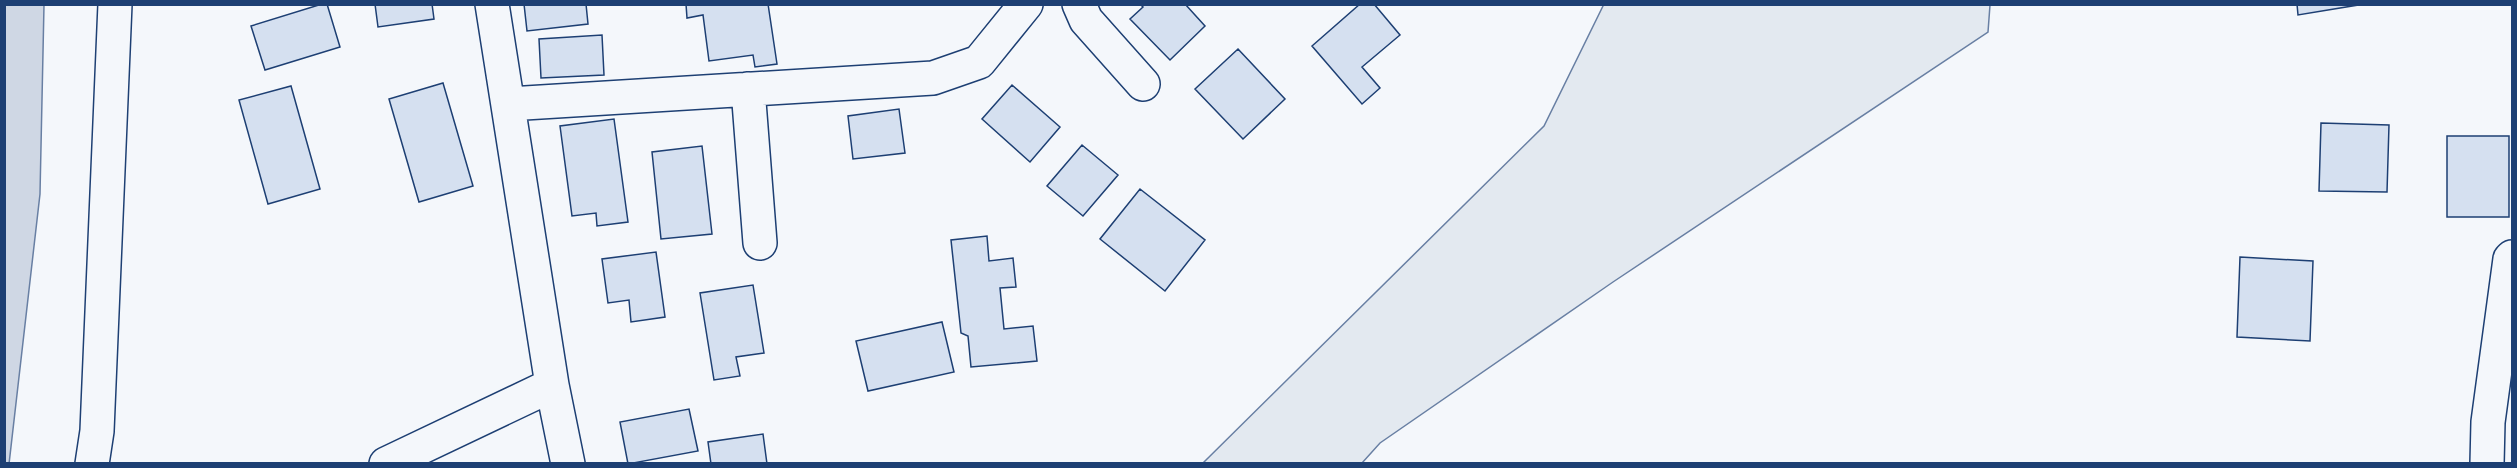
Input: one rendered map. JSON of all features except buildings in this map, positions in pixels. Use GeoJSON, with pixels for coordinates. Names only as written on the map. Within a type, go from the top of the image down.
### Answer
{"type":"FeatureCollection","features":[{"type":"Feature","properties":{"kind":"street"},"geometry":{"type":"LineString","coordinates":[[92,464],[97,419],[115,4]]}},
{"type":"Feature","properties":{"kind":"street"},"geometry":{"type":"LineString","coordinates":[[492,4],[552,385],[568,464]]}},
{"type":"Feature","properties":{"kind":"street"},"geometry":{"type":"LineString","coordinates":[[508,104],[933,78],[979,62],[1026,4]]}},
{"type":"Feature","properties":{"kind":"street"},"geometry":{"type":"LineString","coordinates":[[1079,4],[1086,20],[1143,84]]}},
{"type":"Feature","properties":{"kind":"street"},"geometry":{"type":"LineString","coordinates":[[748,89],[760,243]]}},
{"type":"Feature","properties":{"kind":"street"},"geometry":{"type":"LineString","coordinates":[[2487,464],[2488,422],[2510,259],[2512,258]]}},
{"type":"Feature","properties":{"kind":"street"},"geometry":{"type":"LineString","coordinates":[[386,464],[552,385]]}},
{"type":"Feature","properties":{"kind":"shaded area"},"geometry":{"type":"Polygon","coordinates":[[[1604,4],[1990,5],[1988,32],[1613,282],[1380,443],[1362,463],[1203,463],[1544,126],[1604,4]]]}},
{"type":"Feature","properties":{"kind":"shaded area"},"geometry":{"type":"Polygon","coordinates":[[[4,5],[44,5],[40,194],[9,464],[4,463],[4,5]]]}}]}
